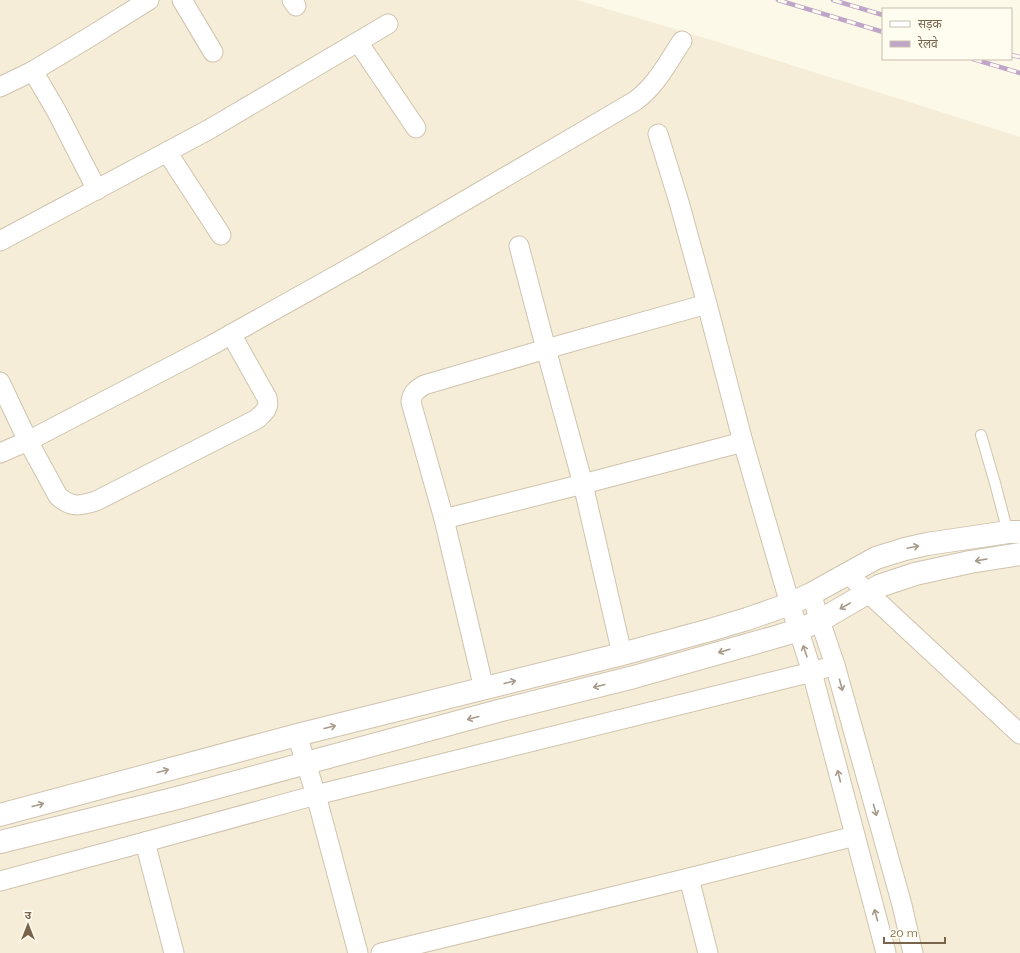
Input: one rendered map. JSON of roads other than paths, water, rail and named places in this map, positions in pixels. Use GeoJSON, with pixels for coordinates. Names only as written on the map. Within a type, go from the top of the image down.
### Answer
{"type":"FeatureCollection","features":[{"type":"Feature","properties":{"kind":"street"},"geometry":{"type":"LineString","coordinates":[[0,87],[33,71],[149,0]]}},
{"type":"Feature","properties":{"kind":"street"},"geometry":{"type":"LineString","coordinates":[[182,0],[213,52]]}},
{"type":"Feature","properties":{"kind":"street"},"geometry":{"type":"LineString","coordinates":[[0,241],[208,130],[388,24]]}},
{"type":"Feature","properties":{"kind":"street"},"geometry":{"type":"LineString","coordinates":[[0,453],[28,441],[205,349],[368,258],[635,101],[651,86],[682,41]]}},
{"type":"Feature","properties":{"kind":"street"},"geometry":{"type":"LineString","coordinates":[[358,42],[416,128]]}},
{"type":"Feature","properties":{"kind":"street"},"geometry":{"type":"LineString","coordinates":[[33,71],[57,112],[97,190]]}},
{"type":"Feature","properties":{"kind":"street"},"geometry":{"type":"LineString","coordinates":[[658,134],[679,202],[743,442],[790,604],[812,672],[886,953]]}},
{"type":"Feature","properties":{"kind":"street"},"geometry":{"type":"LineString","coordinates":[[167,152],[221,235]]}},
{"type":"Feature","properties":{"kind":"street"},"geometry":{"type":"LineString","coordinates":[[519,246],[583,484],[622,654]]}},
{"type":"Feature","properties":{"kind":"street"},"geometry":{"type":"LineString","coordinates":[[484,689],[444,519],[411,402],[412,396],[417,389],[424,385],[707,304]]}},
{"type":"Feature","properties":{"kind":"street"},"geometry":{"type":"LineString","coordinates":[[0,382],[28,441],[58,496],[65,502],[76,505],[86,504],[96,501],[257,419],[265,411],[269,404],[268,398],[231,334]]}},
{"type":"Feature","properties":{"kind":"street"},"geometry":{"type":"LineString","coordinates":[[444,519],[743,442]]}},
{"type":"Feature","properties":{"kind":"street"},"geometry":{"type":"LineString","coordinates":[[0,815],[297,735],[622,654],[710,630],[790,604],[876,558],[905,549],[927,544],[1014,543]]}},
{"type":"Feature","properties":{"kind":"street"},"geometry":{"type":"LineString","coordinates":[[0,842],[181,798],[498,711],[634,677],[779,636],[821,620],[879,586],[915,574],[970,562],[1014,543]]}},
{"type":"Feature","properties":{"kind":"street"},"geometry":{"type":"LineString","coordinates":[[848,574],[1020,734]]}},
{"type":"Feature","properties":{"kind":"street"},"geometry":{"type":"LineString","coordinates":[[811,594],[835,665],[902,905],[913,953]]}},
{"type":"Feature","properties":{"kind":"street"},"geometry":{"type":"LineString","coordinates":[[0,881],[316,795],[812,672],[835,665]]}},
{"type":"Feature","properties":{"kind":"street"},"geometry":{"type":"LineString","coordinates":[[297,735],[316,795],[358,953]]}},
{"type":"Feature","properties":{"kind":"street"},"geometry":{"type":"LineString","coordinates":[[381,953],[855,836]]}},
{"type":"Feature","properties":{"kind":"street"},"geometry":{"type":"LineString","coordinates":[[145,842],[174,953]]}},
{"type":"Feature","properties":{"kind":"street"},"geometry":{"type":"LineString","coordinates":[[689,878],[708,953]]}},
{"type":"Feature","properties":{"kind":"lane"},"geometry":{"type":"LineString","coordinates":[[981,435],[1014,543]]}},
{"type":"Feature","properties":{"kind":"railway"},"geometry":{"type":"LineString","coordinates":[[778,0],[882,32]]}},
{"type":"Feature","properties":{"kind":"railway"},"geometry":{"type":"LineString","coordinates":[[833,0],[882,15]]}},
{"type":"Feature","properties":{"kind":"railway"},"geometry":{"type":"LineString","coordinates":[[1012,55],[1020,57]]}},
{"type":"Feature","properties":{"kind":"railway"},"geometry":{"type":"LineString","coordinates":[[976,60],[1020,73]]}}]}
